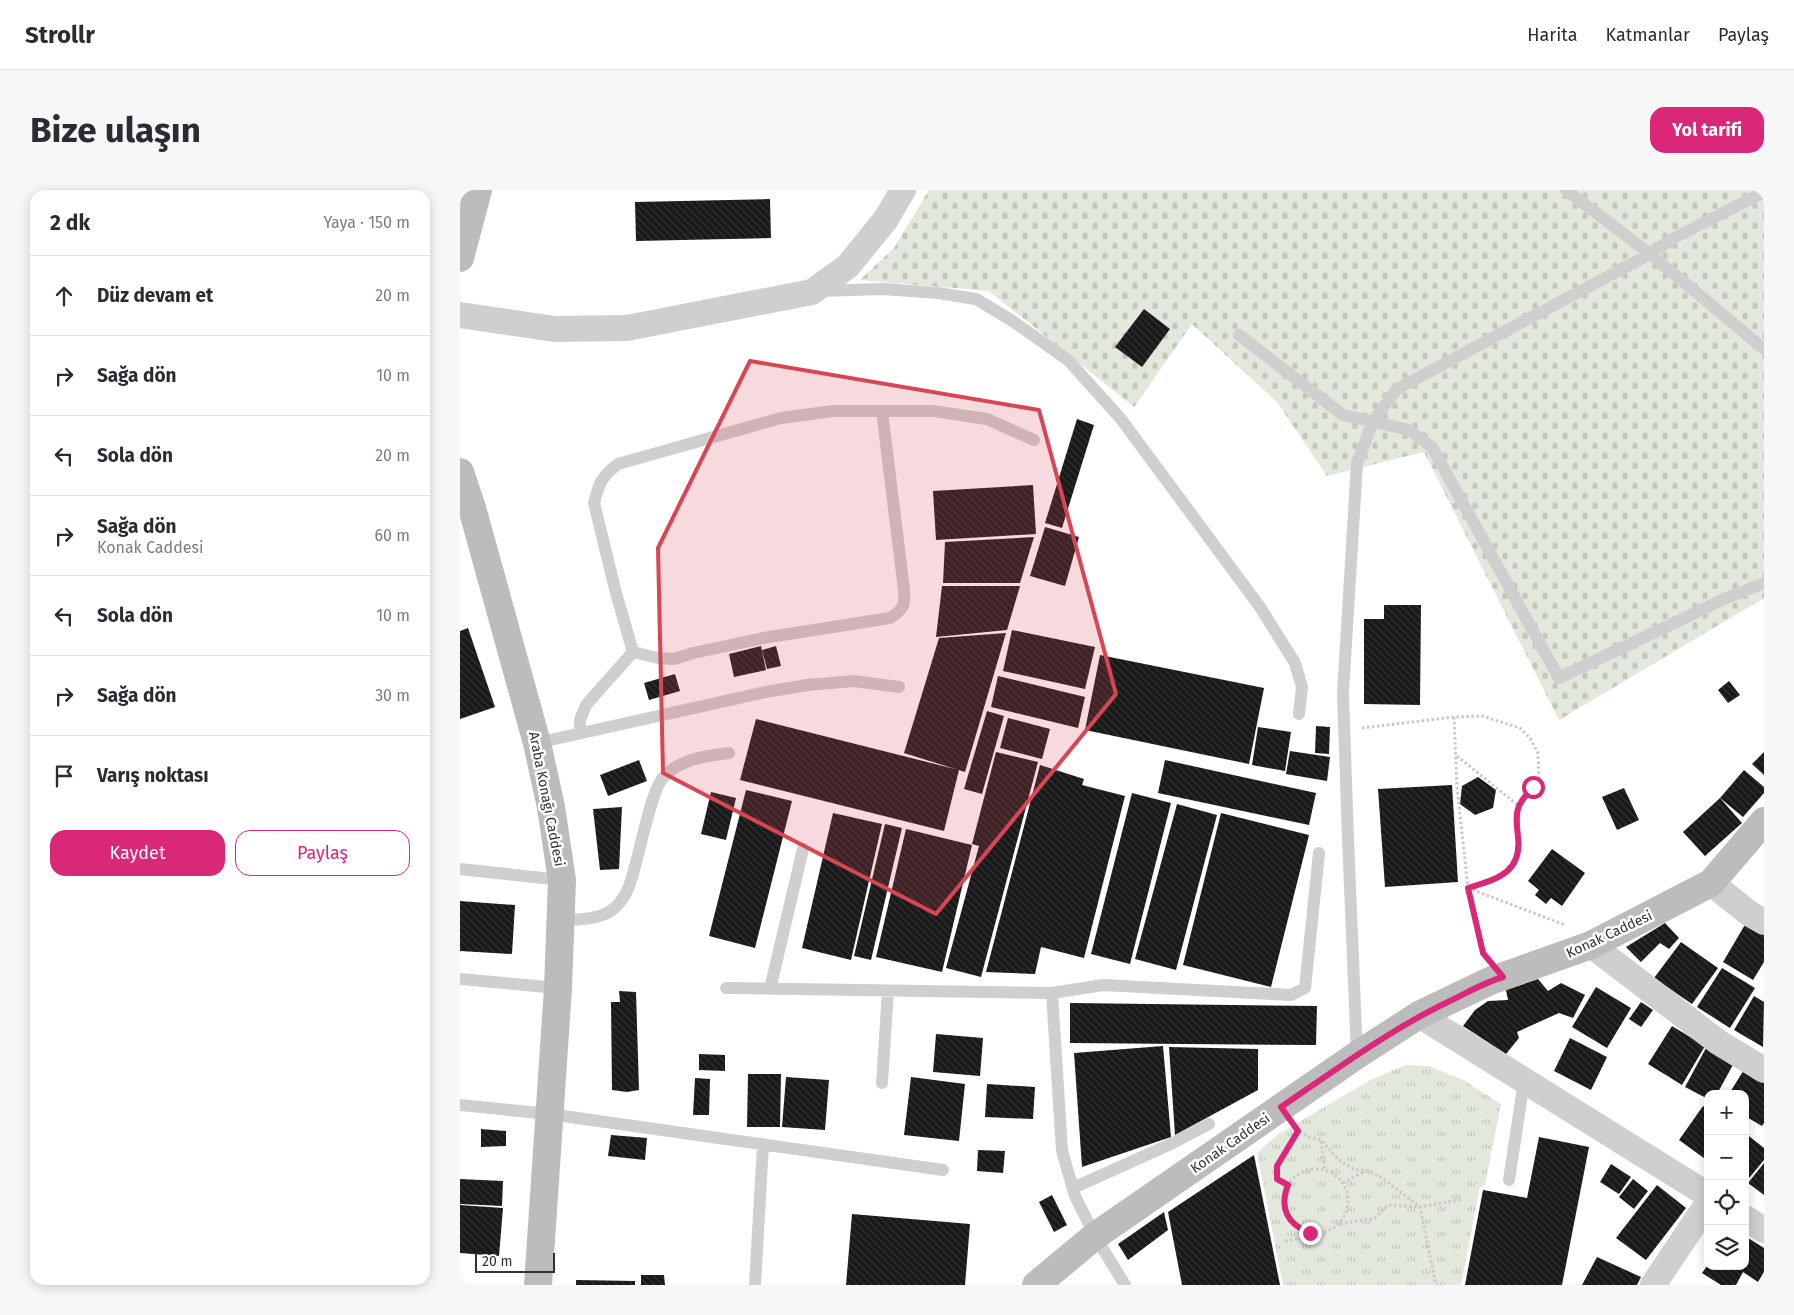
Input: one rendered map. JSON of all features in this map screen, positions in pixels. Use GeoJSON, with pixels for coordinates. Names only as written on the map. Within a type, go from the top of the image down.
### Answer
{"type":"FeatureCollection","features":[{"type":"Feature","properties":{"kind":"main road"},"geometry":{"type":"LineString","coordinates":[[460,258],[478,190]]}},
{"type":"Feature","properties":{"kind":"main road","name":"Araba Konağı Caddesi"},"geometry":{"type":"LineString","coordinates":[[460,474],[472,508],[537,743],[552,815],[562,880],[558,988],[538,1285]]}},
{"type":"Feature","properties":{"kind":"main road","name":"Konak Caddesi"},"geometry":{"type":"LineString","coordinates":[[1036,1285],[1095,1236],[1357,1055],[1419,1015],[1490,981],[1591,945],[1711,883],[1764,821]]}},
{"type":"Feature","properties":{"kind":"street"},"geometry":{"type":"LineString","coordinates":[[460,315],[555,330],[627,328],[812,292],[848,266],[886,219],[903,190]]}},
{"type":"Feature","properties":{"kind":"street"},"geometry":{"type":"LineString","coordinates":[[1711,883],[1750,914],[1764,922]]}},
{"type":"Feature","properties":{"kind":"street"},"geometry":{"type":"LineString","coordinates":[[1591,945],[1718,1042],[1764,1070]]}},
{"type":"Feature","properties":{"kind":"street"},"geometry":{"type":"LineString","coordinates":[[1419,1015],[1704,1193]]}},
{"type":"Feature","properties":{"kind":"street"},"geometry":{"type":"LineString","coordinates":[[1653,1285],[1704,1209]]}},
{"type":"Feature","properties":{"kind":"street"},"geometry":{"type":"LineString","coordinates":[[1749,1221],[1764,1230]]}},
{"type":"Feature","properties":{"kind":"lane"},"geometry":{"type":"LineString","coordinates":[[1566,190],[1650,254],[1764,349]]}},
{"type":"Feature","properties":{"kind":"lane"},"geometry":{"type":"LineString","coordinates":[[1357,1055],[1344,693],[1357,463],[1373,421],[1397,389],[1650,254],[1674,238],[1764,192]]}},
{"type":"Feature","properties":{"kind":"lane"},"geometry":{"type":"LineString","coordinates":[[812,292],[883,289],[938,293],[976,299],[1011,320],[1068,360],[1121,419],[1260,607],[1295,663],[1302,687],[1299,714]]}},
{"type":"Feature","properties":{"kind":"lane"},"geometry":{"type":"LineString","coordinates":[[1239,335],[1343,414],[1409,430],[1432,447],[1559,678],[1724,599],[1764,583]]}},
{"type":"Feature","properties":{"kind":"lane"},"geometry":{"type":"LineString","coordinates":[[633,652],[594,503],[597,490],[605,474],[618,464],[781,418],[832,411],[932,411],[987,419],[1034,440]]}},
{"type":"Feature","properties":{"kind":"lane"},"geometry":{"type":"LineString","coordinates":[[633,652],[658,658],[674,659],[692,653],[763,638],[890,618],[899,612],[905,604],[904,590],[882,411]]}},
{"type":"Feature","properties":{"kind":"lane"},"geometry":{"type":"LineString","coordinates":[[580,733],[580,720],[586,705],[633,652]]}},
{"type":"Feature","properties":{"kind":"lane"},"geometry":{"type":"LineString","coordinates":[[537,743],[766,692],[807,685],[854,681],[899,687]]}},
{"type":"Feature","properties":{"kind":"lane"},"geometry":{"type":"LineString","coordinates":[[560,921],[597,917],[610,911],[621,901],[630,888],[651,808],[662,779],[672,770],[700,757],[729,753]]}},
{"type":"Feature","properties":{"kind":"lane"},"geometry":{"type":"LineString","coordinates":[[770,989],[803,849]]}},
{"type":"Feature","properties":{"kind":"lane"},"geometry":{"type":"LineString","coordinates":[[726,988],[1052,993],[1103,985],[1291,995],[1305,988],[1319,853]]}},
{"type":"Feature","properties":{"kind":"lane"},"geometry":{"type":"LineString","coordinates":[[460,869],[562,880]]}},
{"type":"Feature","properties":{"kind":"lane"},"geometry":{"type":"LineString","coordinates":[[460,979],[558,988]]}},
{"type":"Feature","properties":{"kind":"lane"},"geometry":{"type":"LineString","coordinates":[[882,1083],[888,991]]}},
{"type":"Feature","properties":{"kind":"lane"},"geometry":{"type":"LineString","coordinates":[[1052,993],[1062,1150],[1075,1196],[1095,1236],[1125,1285]]}},
{"type":"Feature","properties":{"kind":"lane"},"geometry":{"type":"LineString","coordinates":[[1509,1180],[1524,1081]]}},
{"type":"Feature","properties":{"kind":"lane"},"geometry":{"type":"LineString","coordinates":[[460,1105],[550,1114],[943,1170]]}},
{"type":"Feature","properties":{"kind":"lane"},"geometry":{"type":"LineString","coordinates":[[1072,1188],[1174,1143],[1209,1124]]}},
{"type":"Feature","properties":{"kind":"lane"},"geometry":{"type":"LineString","coordinates":[[755,1285],[762,1144]]}},
{"type":"Feature","properties":{"kind":"path"},"geometry":{"type":"LineString","coordinates":[[1344,731],[1454,717],[1482,716],[1520,728],[1530,738],[1538,753],[1539,779],[1519,806],[1516,818],[1519,847],[1515,864],[1494,880],[1468,888]]}},
{"type":"Feature","properties":{"kind":"path"},"geometry":{"type":"LineString","coordinates":[[1454,717],[1457,787],[1468,888],[1483,953],[1503,977]]}},
{"type":"Feature","properties":{"kind":"path"},"geometry":{"type":"LineString","coordinates":[[1456,756],[1519,806]]}},
{"type":"Feature","properties":{"kind":"path"},"geometry":{"type":"LineString","coordinates":[[1468,888],[1568,926],[1591,945]]}},
{"type":"Feature","properties":{"kind":"path"},"geometry":{"type":"LineString","coordinates":[[1281,1107],[1298,1131],[1321,1140],[1338,1159],[1355,1170],[1366,1170],[1380,1177],[1420,1207],[1436,1285]]}},
{"type":"Feature","properties":{"kind":"path"},"geometry":{"type":"LineString","coordinates":[[1288,1185],[1277,1179],[1277,1166],[1298,1131]]}},
{"type":"Feature","properties":{"kind":"path"},"geometry":{"type":"LineString","coordinates":[[1321,1140],[1325,1170]]}},
{"type":"Feature","properties":{"kind":"path"},"geometry":{"type":"LineString","coordinates":[[1320,1233],[1310,1233],[1292,1223],[1284,1205],[1284,1195],[1288,1185],[1294,1177],[1303,1171],[1314,1168],[1325,1170],[1335,1174],[1343,1182],[1348,1193],[1349,1204],[1346,1215],[1340,1224]]}},
{"type":"Feature","properties":{"kind":"path"},"geometry":{"type":"LineString","coordinates":[[1343,1182],[1366,1170]]}},
{"type":"Feature","properties":{"kind":"path"},"geometry":{"type":"LineString","coordinates":[[1285,1241],[1330,1230],[1340,1224],[1376,1218],[1388,1205],[1420,1207],[1463,1199]]}},
{"type":"Feature","properties":{"kind":"highlighted area"},"geometry":{"type":"Polygon","coordinates":[[[750,361],[1039,410],[1116,694],[936,914],[663,773],[658,548],[750,361]]]}},
{"type":"Feature","properties":{"kind":"green space"},"geometry":{"type":"Polygon","coordinates":[[[929,190],[1764,190],[1764,598],[1559,720],[1424,452],[1327,476],[1277,402],[1192,324],[1134,407],[989,291],[860,280],[894,248],[929,190]]]}},
{"type":"Feature","properties":{"kind":"green space"},"geometry":{"type":"Polygon","coordinates":[[[1406,1065],[1429,1066],[1463,1080],[1501,1104],[1485,1185],[1480,1187],[1461,1285],[1283,1285],[1257,1153],[1277,1135],[1372,1079],[1406,1065]]]}},
{"type":"Feature","properties":{"kind":"building"},"geometry":{"type":"Polygon","coordinates":[[[770,199],[771,238],[636,241],[635,202],[770,199]]]}},
{"type":"Feature","properties":{"kind":"building"},"geometry":{"type":"Polygon","coordinates":[[[1144,309],[1170,329],[1142,367],[1115,347],[1144,309]]]}},
{"type":"Feature","properties":{"kind":"building"},"geometry":{"type":"Polygon","coordinates":[[[1077,419],[1094,425],[1062,528],[1045,523],[1077,419]]]}},
{"type":"Feature","properties":{"kind":"building"},"geometry":{"type":"Polygon","coordinates":[[[1033,485],[1036,534],[936,540],[933,491],[1033,485]]]}},
{"type":"Feature","properties":{"kind":"building"},"geometry":{"type":"Polygon","coordinates":[[[1045,527],[1079,537],[1065,586],[1030,576],[1045,527]]]}},
{"type":"Feature","properties":{"kind":"building"},"geometry":{"type":"Polygon","coordinates":[[[1034,537],[1020,583],[943,583],[945,542],[1034,537]]]}},
{"type":"Feature","properties":{"kind":"building"},"geometry":{"type":"Polygon","coordinates":[[[942,586],[1020,586],[1007,630],[936,637],[942,586]]]}},
{"type":"Feature","properties":{"kind":"building"},"geometry":{"type":"Polygon","coordinates":[[[1384,605],[1421,605],[1420,705],[1364,704],[1364,619],[1384,619],[1384,605]]]}},
{"type":"Feature","properties":{"kind":"building"},"geometry":{"type":"Polygon","coordinates":[[[468,628],[495,707],[460,719],[460,631],[468,628]]]}},
{"type":"Feature","properties":{"kind":"building"},"geometry":{"type":"Polygon","coordinates":[[[1012,630],[1095,647],[1085,689],[1003,671],[1012,630]]]}},
{"type":"Feature","properties":{"kind":"building"},"geometry":{"type":"Polygon","coordinates":[[[1006,633],[965,772],[904,753],[939,638],[1006,633]]]}},
{"type":"Feature","properties":{"kind":"building"},"geometry":{"type":"Polygon","coordinates":[[[761,646],[766,670],[734,677],[729,654],[761,646]]]}},
{"type":"Feature","properties":{"kind":"building"},"geometry":{"type":"Polygon","coordinates":[[[776,646],[781,666],[767,669],[762,650],[776,646]]]}},
{"type":"Feature","properties":{"kind":"building"},"geometry":{"type":"Polygon","coordinates":[[[1100,655],[1264,688],[1249,764],[1085,730],[1100,655]]]}},
{"type":"Feature","properties":{"kind":"building"},"geometry":{"type":"Polygon","coordinates":[[[675,674],[680,691],[649,700],[644,683],[675,674]]]}},
{"type":"Feature","properties":{"kind":"building"},"geometry":{"type":"Polygon","coordinates":[[[998,676],[1085,697],[1078,728],[991,707],[998,676]]]}},
{"type":"Feature","properties":{"kind":"building"},"geometry":{"type":"Polygon","coordinates":[[[1729,681],[1740,695],[1728,703],[1718,690],[1729,681]]]}},
{"type":"Feature","properties":{"kind":"building"},"geometry":{"type":"Polygon","coordinates":[[[987,711],[1004,716],[982,794],[964,789],[987,711]]]}},
{"type":"Feature","properties":{"kind":"building"},"geometry":{"type":"Polygon","coordinates":[[[1008,718],[1050,729],[1042,759],[1000,748],[1008,718]]]}},
{"type":"Feature","properties":{"kind":"building"},"geometry":{"type":"Polygon","coordinates":[[[756,719],[959,770],[944,831],[740,780],[756,719]]]}},
{"type":"Feature","properties":{"kind":"building"},"geometry":{"type":"Polygon","coordinates":[[[1316,726],[1330,727],[1329,754],[1315,753],[1316,726]]]}},
{"type":"Feature","properties":{"kind":"building"},"geometry":{"type":"Polygon","coordinates":[[[1258,727],[1291,732],[1285,771],[1252,765],[1258,727]]]}},
{"type":"Feature","properties":{"kind":"building"},"geometry":{"type":"Polygon","coordinates":[[[1290,751],[1330,757],[1327,781],[1286,774],[1290,751]]]}},
{"type":"Feature","properties":{"kind":"building"},"geometry":{"type":"Polygon","coordinates":[[[996,752],[1038,762],[981,977],[946,968],[979,846],[972,844],[996,752]]]}},
{"type":"Feature","properties":{"kind":"building"},"geometry":{"type":"Polygon","coordinates":[[[1764,752],[1764,775],[1752,764],[1764,752]]]}},
{"type":"Feature","properties":{"kind":"building"},"geometry":{"type":"Polygon","coordinates":[[[639,760],[647,781],[608,796],[600,775],[639,760]]]}},
{"type":"Feature","properties":{"kind":"building"},"geometry":{"type":"Polygon","coordinates":[[[1165,760],[1316,793],[1309,825],[1158,793],[1165,760]]]}},
{"type":"Feature","properties":{"kind":"building"},"geometry":{"type":"Polygon","coordinates":[[[1040,765],[1084,779],[1082,785],[1125,796],[1084,958],[1041,947],[1035,974],[986,972],[1040,765]]]}},
{"type":"Feature","properties":{"kind":"building"},"geometry":{"type":"Polygon","coordinates":[[[1744,770],[1764,787],[1764,793],[1743,817],[1720,798],[1744,770]]]}},
{"type":"Feature","properties":{"kind":"building"},"geometry":{"type":"Polygon","coordinates":[[[1478,777],[1496,790],[1493,808],[1475,815],[1460,804],[1462,786],[1478,777]]]}},
{"type":"Feature","properties":{"kind":"building"},"geometry":{"type":"Polygon","coordinates":[[[1452,785],[1458,882],[1385,887],[1378,789],[1452,785]]]}},
{"type":"Feature","properties":{"kind":"building"},"geometry":{"type":"Polygon","coordinates":[[[1624,788],[1639,820],[1617,830],[1602,797],[1624,788]]]}},
{"type":"Feature","properties":{"kind":"building"},"geometry":{"type":"Polygon","coordinates":[[[746,790],[792,801],[755,948],[709,936],[746,790]]]}},
{"type":"Feature","properties":{"kind":"building"},"geometry":{"type":"Polygon","coordinates":[[[711,792],[736,798],[726,840],[701,834],[711,792]]]}},
{"type":"Feature","properties":{"kind":"building"},"geometry":{"type":"Polygon","coordinates":[[[1132,793],[1171,803],[1130,964],[1091,954],[1132,793]]]}},
{"type":"Feature","properties":{"kind":"building"},"geometry":{"type":"Polygon","coordinates":[[[1720,798],[1742,823],[1705,856],[1683,832],[1720,798]]]}},
{"type":"Feature","properties":{"kind":"building"},"geometry":{"type":"Polygon","coordinates":[[[1177,804],[1217,815],[1176,970],[1135,959],[1177,804]]]}},
{"type":"Feature","properties":{"kind":"building"},"geometry":{"type":"Polygon","coordinates":[[[622,807],[619,869],[600,870],[593,809],[622,807]]]}},
{"type":"Feature","properties":{"kind":"building"},"geometry":{"type":"Polygon","coordinates":[[[833,813],[882,824],[851,960],[802,948],[833,813]]]}},
{"type":"Feature","properties":{"kind":"building"},"geometry":{"type":"Polygon","coordinates":[[[1221,813],[1309,835],[1271,987],[1183,965],[1221,813]]]}},
{"type":"Feature","properties":{"kind":"building"},"geometry":{"type":"Polygon","coordinates":[[[885,824],[902,828],[871,960],[854,956],[885,824]]]}},
{"type":"Feature","properties":{"kind":"building"},"geometry":{"type":"Polygon","coordinates":[[[906,829],[972,845],[942,972],[876,957],[906,829]]]}},
{"type":"Feature","properties":{"kind":"building"},"geometry":{"type":"Polygon","coordinates":[[[1552,849],[1585,873],[1562,906],[1551,898],[1546,904],[1535,895],[1539,890],[1528,881],[1552,849]]]}},
{"type":"Feature","properties":{"kind":"building"},"geometry":{"type":"Polygon","coordinates":[[[460,901],[515,905],[512,954],[460,951],[460,901]]]}},
{"type":"Feature","properties":{"kind":"building"},"geometry":{"type":"Polygon","coordinates":[[[1665,923],[1679,938],[1669,949],[1660,943],[1641,962],[1626,947],[1665,923]]]}},
{"type":"Feature","properties":{"kind":"building"},"geometry":{"type":"Polygon","coordinates":[[[1746,923],[1764,934],[1764,962],[1753,980],[1723,962],[1746,923]]]}},
{"type":"Feature","properties":{"kind":"building"},"geometry":{"type":"Polygon","coordinates":[[[1681,942],[1718,968],[1692,1004],[1654,978],[1681,942]]]}},
{"type":"Feature","properties":{"kind":"building"},"geometry":{"type":"Polygon","coordinates":[[[1722,968],[1755,988],[1730,1028],[1697,1007],[1722,968]]]}},
{"type":"Feature","properties":{"kind":"building"},"geometry":{"type":"Polygon","coordinates":[[[1538,979],[1548,991],[1561,983],[1585,995],[1573,1018],[1559,1013],[1517,1032],[1519,1038],[1506,1054],[1463,1026],[1475,1010],[1488,1001],[1508,1000],[1506,990],[1538,979]]]}},
{"type":"Feature","properties":{"kind":"building"},"geometry":{"type":"Polygon","coordinates":[[[1596,987],[1631,1008],[1607,1048],[1572,1027],[1596,987]]]}},
{"type":"Feature","properties":{"kind":"building"},"geometry":{"type":"Polygon","coordinates":[[[619,991],[636,992],[639,1090],[627,1092],[612,1090],[611,1002],[620,1002],[619,991]]]}},
{"type":"Feature","properties":{"kind":"building"},"geometry":{"type":"Polygon","coordinates":[[[1754,996],[1764,1002],[1763,1047],[1734,1030],[1754,996]]]}},
{"type":"Feature","properties":{"kind":"building"},"geometry":{"type":"Polygon","coordinates":[[[1641,1002],[1653,1010],[1641,1027],[1629,1019],[1641,1002]]]}},
{"type":"Feature","properties":{"kind":"building"},"geometry":{"type":"Polygon","coordinates":[[[1070,1003],[1317,1006],[1316,1045],[1070,1043],[1070,1003]]]}},
{"type":"Feature","properties":{"kind":"building"},"geometry":{"type":"Polygon","coordinates":[[[1672,1026],[1705,1046],[1682,1085],[1648,1064],[1672,1026]]]}},
{"type":"Feature","properties":{"kind":"building"},"geometry":{"type":"Polygon","coordinates":[[[936,1034],[983,1038],[980,1076],[933,1072],[936,1034]]]}},
{"type":"Feature","properties":{"kind":"building"},"geometry":{"type":"Polygon","coordinates":[[[1570,1038],[1607,1057],[1591,1090],[1554,1071],[1570,1038]]]}},
{"type":"Feature","properties":{"kind":"building"},"geometry":{"type":"Polygon","coordinates":[[[1163,1046],[1171,1137],[1082,1167],[1074,1053],[1163,1046]]]}},
{"type":"Feature","properties":{"kind":"building"},"geometry":{"type":"Polygon","coordinates":[[[1169,1047],[1258,1049],[1258,1090],[1175,1135],[1169,1047]]]}},
{"type":"Feature","properties":{"kind":"building"},"geometry":{"type":"Polygon","coordinates":[[[1706,1048],[1734,1063],[1719,1090],[1704,1090],[1704,1097],[1685,1087],[1706,1048]]]}},
{"type":"Feature","properties":{"kind":"building"},"geometry":{"type":"Polygon","coordinates":[[[699,1054],[725,1055],[725,1071],[699,1070],[699,1054]]]}},
{"type":"Feature","properties":{"kind":"building"},"geometry":{"type":"Polygon","coordinates":[[[1745,1068],[1764,1080],[1764,1123],[1762,1126],[1749,1118],[1749,1090],[1731,1090],[1745,1068]]]}},
{"type":"Feature","properties":{"kind":"building"},"geometry":{"type":"Polygon","coordinates":[[[748,1074],[781,1074],[780,1127],[747,1127],[748,1074]]]}},
{"type":"Feature","properties":{"kind":"building"},"geometry":{"type":"Polygon","coordinates":[[[786,1077],[829,1080],[825,1130],[782,1127],[786,1077]]]}},
{"type":"Feature","properties":{"kind":"building"},"geometry":{"type":"Polygon","coordinates":[[[911,1077],[965,1084],[959,1141],[904,1135],[911,1077]]]}},
{"type":"Feature","properties":{"kind":"building"},"geometry":{"type":"Polygon","coordinates":[[[695,1078],[710,1079],[709,1115],[693,1115],[695,1078]]]}},
{"type":"Feature","properties":{"kind":"building"},"geometry":{"type":"Polygon","coordinates":[[[987,1084],[1035,1087],[1033,1119],[985,1117],[987,1084]]]}},
{"type":"Feature","properties":{"kind":"building"},"geometry":{"type":"Polygon","coordinates":[[[1703,1106],[1704,1158],[1679,1140],[1703,1106]]]}},
{"type":"Feature","properties":{"kind":"building"},"geometry":{"type":"Polygon","coordinates":[[[481,1129],[506,1131],[506,1146],[481,1147],[481,1129]]]}},
{"type":"Feature","properties":{"kind":"building"},"geometry":{"type":"Polygon","coordinates":[[[611,1135],[647,1138],[645,1160],[608,1156],[611,1135]]]}},
{"type":"Feature","properties":{"kind":"building"},"geometry":{"type":"Polygon","coordinates":[[[1749,1136],[1764,1148],[1764,1160],[1749,1178],[1749,1136]]]}},
{"type":"Feature","properties":{"kind":"building"},"geometry":{"type":"Polygon","coordinates":[[[1539,1137],[1589,1147],[1562,1285],[1465,1285],[1483,1190],[1527,1198],[1539,1137]]]}},
{"type":"Feature","properties":{"kind":"building"},"geometry":{"type":"Polygon","coordinates":[[[978,1150],[1005,1151],[1003,1173],[977,1171],[978,1150]]]}},
{"type":"Feature","properties":{"kind":"building"},"geometry":{"type":"Polygon","coordinates":[[[1254,1155],[1280,1285],[1182,1285],[1168,1212],[1254,1155]]]}},
{"type":"Feature","properties":{"kind":"building"},"geometry":{"type":"Polygon","coordinates":[[[1764,1163],[1764,1195],[1749,1182],[1764,1163]]]}},
{"type":"Feature","properties":{"kind":"building"},"geometry":{"type":"Polygon","coordinates":[[[1611,1164],[1631,1177],[1619,1194],[1600,1182],[1611,1164]]]}},
{"type":"Feature","properties":{"kind":"building"},"geometry":{"type":"Polygon","coordinates":[[[460,1179],[503,1181],[502,1206],[460,1204],[460,1179]]]}},
{"type":"Feature","properties":{"kind":"building"},"geometry":{"type":"Polygon","coordinates":[[[1633,1179],[1648,1191],[1634,1209],[1619,1197],[1633,1179]]]}},
{"type":"Feature","properties":{"kind":"building"},"geometry":{"type":"Polygon","coordinates":[[[1657,1185],[1686,1208],[1646,1260],[1616,1238],[1657,1185]]]}},
{"type":"Feature","properties":{"kind":"building"},"geometry":{"type":"Polygon","coordinates":[[[1052,1195],[1067,1225],[1054,1232],[1039,1202],[1052,1195]]]}},
{"type":"Feature","properties":{"kind":"building"},"geometry":{"type":"Polygon","coordinates":[[[460,1205],[503,1208],[499,1256],[460,1253],[460,1205]]]}},
{"type":"Feature","properties":{"kind":"building"},"geometry":{"type":"Polygon","coordinates":[[[1164,1212],[1168,1230],[1128,1260],[1118,1244],[1164,1212]]]}},
{"type":"Feature","properties":{"kind":"building"},"geometry":{"type":"Polygon","coordinates":[[[852,1214],[970,1224],[965,1285],[846,1285],[852,1214]]]}},
{"type":"Feature","properties":{"kind":"building"},"geometry":{"type":"Polygon","coordinates":[[[1749,1239],[1764,1248],[1764,1272],[1758,1282],[1743,1272],[1736,1285],[1721,1285],[1702,1273],[1704,1270],[1749,1270],[1749,1239]]]}},
{"type":"Feature","properties":{"kind":"building"},"geometry":{"type":"Polygon","coordinates":[[[1597,1257],[1641,1277],[1637,1285],[1582,1285],[1597,1257]]]}},
{"type":"Feature","properties":{"kind":"building"},"geometry":{"type":"Polygon","coordinates":[[[641,1275],[664,1275],[665,1285],[641,1285],[641,1275]]]}},
{"type":"Feature","properties":{"kind":"building"},"geometry":{"type":"Polygon","coordinates":[[[576,1280],[635,1281],[635,1285],[576,1285],[576,1280]]]}},
{"type":"Feature","properties":{"kind":"route"},"geometry":{"type":"LineString","coordinates":[[1310,1233],[1292,1223],[1287,1215],[1284,1195],[1288,1185],[1277,1179],[1277,1166],[1298,1131],[1281,1107],[1419,1015],[1490,981],[1503,977],[1483,953],[1468,888],[1494,880],[1515,864],[1519,847],[1516,818],[1519,806],[1533,787]]}}]}
